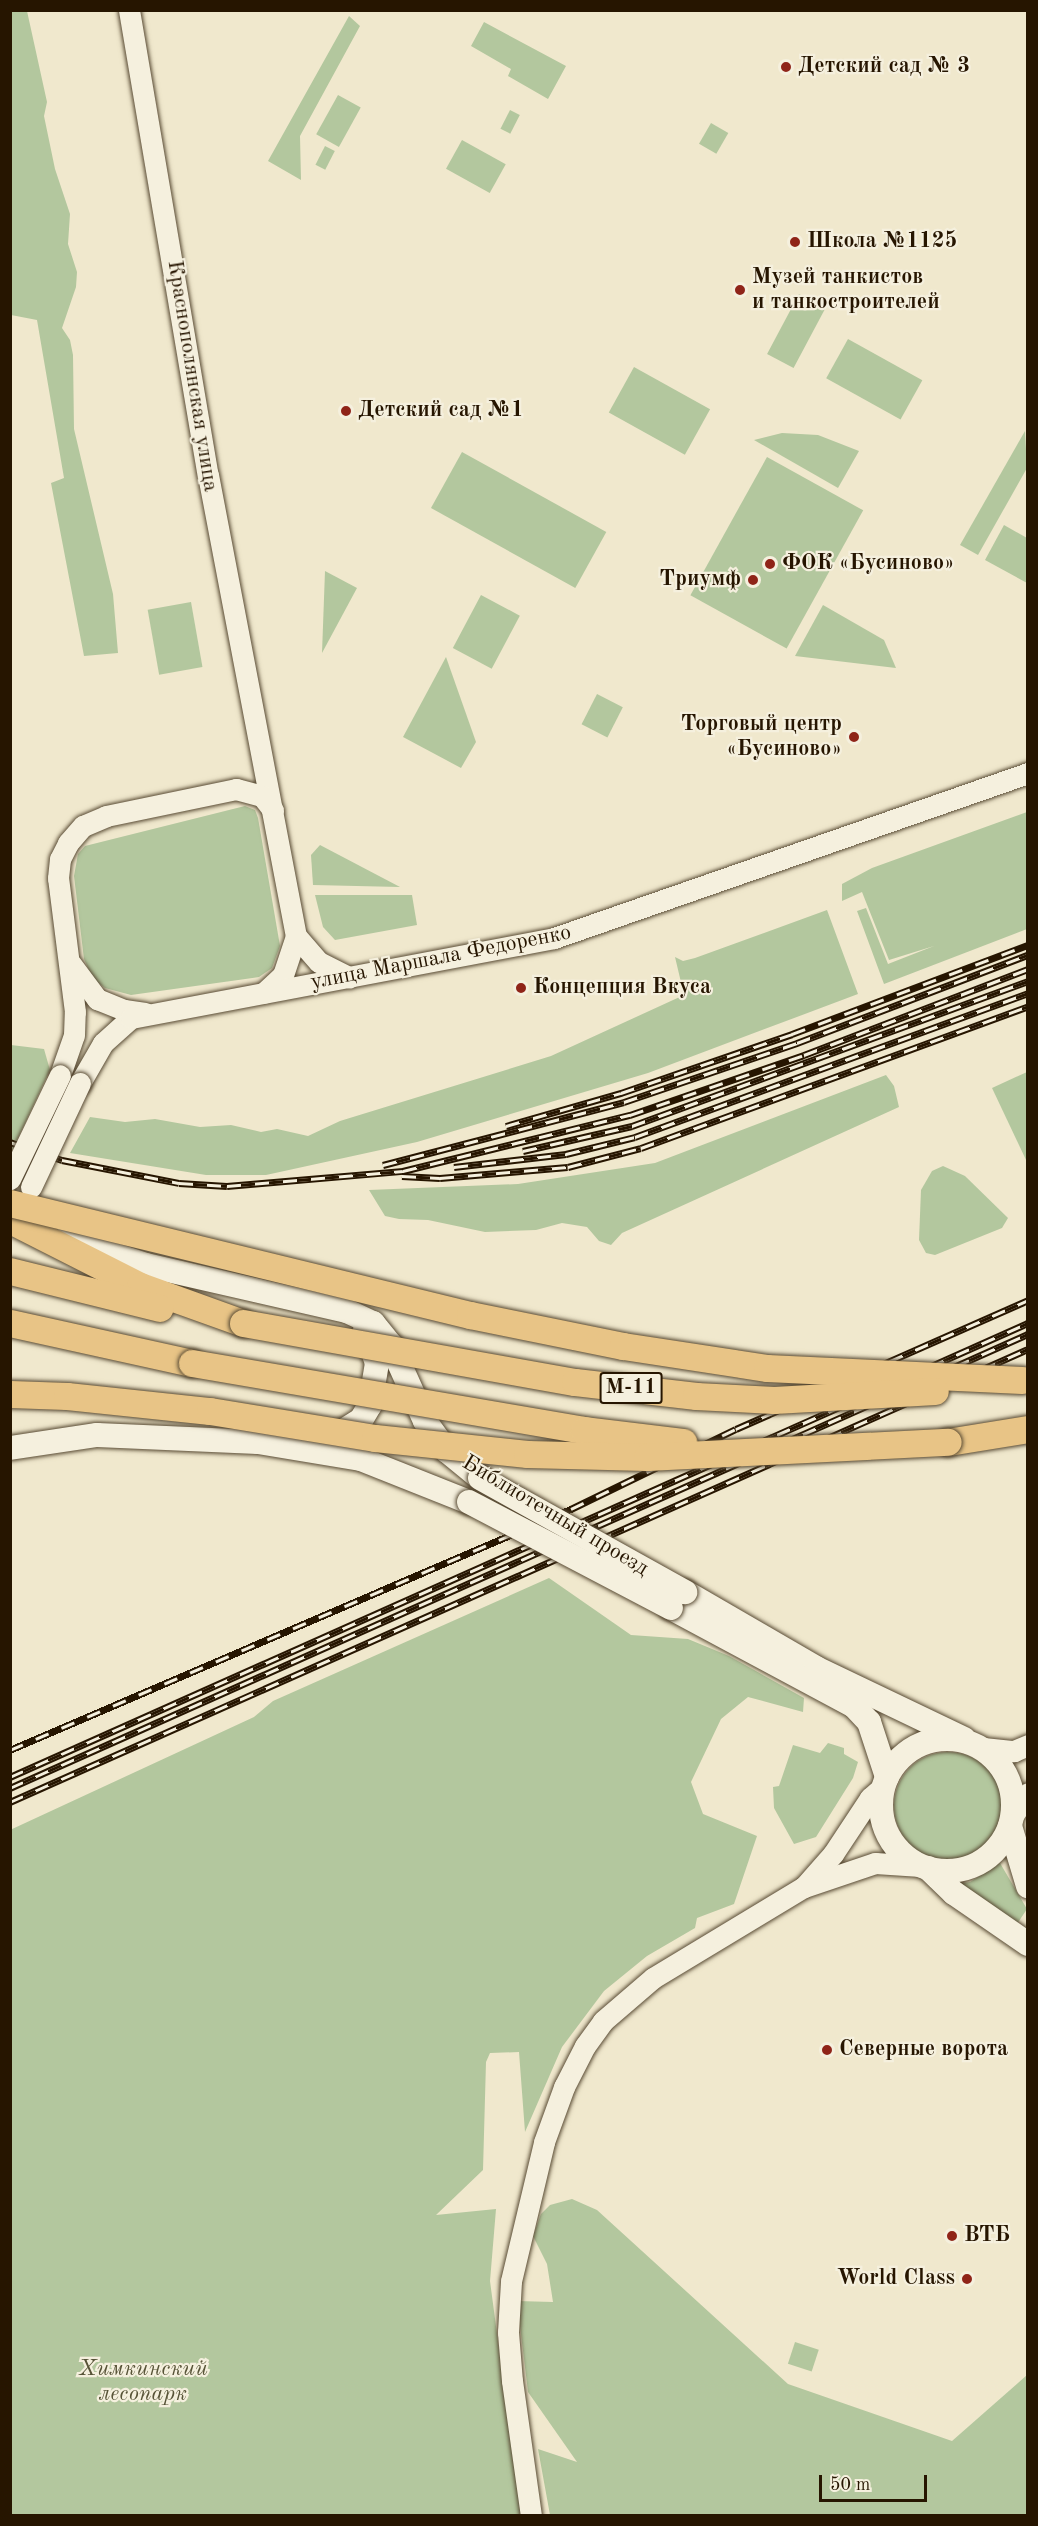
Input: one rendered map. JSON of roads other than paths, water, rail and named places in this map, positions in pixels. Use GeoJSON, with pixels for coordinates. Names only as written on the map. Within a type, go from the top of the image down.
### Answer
{"type":"FeatureCollection","features":[{"type":"Feature","properties":{"kind":"main road"},"geometry":{"type":"LineString","coordinates":[[21,1195],[470,1315],[623,1346],[767,1368],[1025,1379]]}},
{"type":"Feature","properties":{"kind":"main road"},"geometry":{"type":"LineString","coordinates":[[10,1218],[140,1286],[243,1323]]}},
{"type":"Feature","properties":{"kind":"main road","name":"Библиотечный проезд"},"geometry":{"type":"LineString","coordinates":[[10,1218],[146,1265],[347,1311],[373,1323],[383,1332],[424,1421],[447,1451],[480,1478],[854,1706],[869,1722],[886,1781]]}},
{"type":"Feature","properties":{"kind":"main road"},"geometry":{"type":"LineString","coordinates":[[10,1271],[156,1307],[243,1323]]}},
{"type":"Feature","properties":{"kind":"main road"},"geometry":{"type":"LineString","coordinates":[[258,1442],[330,1438],[361,1420],[376,1385],[377,1363],[365,1330],[347,1311]]}},
{"type":"Feature","properties":{"kind":"main road"},"geometry":{"type":"LineString","coordinates":[[10,1323],[192,1364]]}},
{"type":"Feature","properties":{"kind":"main road","name":"М-11"},"geometry":{"type":"LineString","coordinates":[[243,1323],[575,1382],[696,1396],[774,1400],[879,1396],[1025,1379]]}},
{"type":"Feature","properties":{"kind":"main road"},"geometry":{"type":"LineString","coordinates":[[10,1342],[192,1364]]}},
{"type":"Feature","properties":{"kind":"main road","name":"М-11"},"geometry":{"type":"LineString","coordinates":[[192,1364],[584,1430],[740,1450],[888,1446],[1028,1429]]}},
{"type":"Feature","properties":{"kind":"main road"},"geometry":{"type":"LineString","coordinates":[[10,1394],[67,1396],[210,1411],[375,1438],[527,1454],[647,1457],[740,1450]]}},
{"type":"Feature","properties":{"kind":"main road","name":"Библиотечный проезд"},"geometry":{"type":"LineString","coordinates":[[10,1448],[97,1435],[258,1442],[361,1459],[469,1502],[678,1600],[977,1746]]}},
{"type":"Feature","properties":{"kind":"main road"},"geometry":{"type":"LineString","coordinates":[[1028,1886],[1011,1821],[1013,1797],[1008,1778],[977,1746],[955,1739],[922,1743],[896,1762],[886,1781],[885,1827],[899,1850],[925,1867],[954,1893],[1028,1944]]}},
{"type":"Feature","properties":{"kind":"main road"},"geometry":{"type":"LineString","coordinates":[[925,1867],[945,1871],[978,1863],[997,1847],[1011,1821]]}},
{"type":"Feature","properties":{"kind":"street","name":"Краснополянская улица"},"geometry":{"type":"LineString","coordinates":[[129,10],[208,475],[296,936]]}},
{"type":"Feature","properties":{"kind":"street","name":"Краснополянская улица"},"geometry":{"type":"LineString","coordinates":[[236,789],[249,780],[256,767],[257,741]]}},
{"type":"Feature","properties":{"kind":"street","name":"улица Маршала Федоренко"},"geometry":{"type":"LineString","coordinates":[[21,1195],[80,1083],[115,1029],[152,1012],[350,977],[565,935],[1028,773]]}},
{"type":"Feature","properties":{"kind":"street"},"geometry":{"type":"LineString","coordinates":[[10,1179],[60,1075],[74,1035],[58,878],[60,859],[83,826],[106,816],[236,789],[262,796],[273,810]]}},
{"type":"Feature","properties":{"kind":"street"},"geometry":{"type":"LineString","coordinates":[[296,936],[319,962],[350,977]]}},
{"type":"Feature","properties":{"kind":"street"},"geometry":{"type":"LineString","coordinates":[[263,993],[283,975],[296,936]]}},
{"type":"Feature","properties":{"kind":"street"},"geometry":{"type":"LineString","coordinates":[[67,956],[81,982],[97,999],[124,1010],[152,1012]]}},
{"type":"Feature","properties":{"kind":"street"},"geometry":{"type":"LineString","coordinates":[[21,1195],[46,1231]]}},
{"type":"Feature","properties":{"kind":"street"},"geometry":{"type":"LineString","coordinates":[[10,1440],[42,1443]]}},
{"type":"Feature","properties":{"kind":"street"},"geometry":{"type":"LineString","coordinates":[[977,1746],[1014,1750],[1028,1745]]}},
{"type":"Feature","properties":{"kind":"street"},"geometry":{"type":"LineString","coordinates":[[804,1887],[833,1854],[870,1798],[886,1781]]}},
{"type":"Feature","properties":{"kind":"street"},"geometry":{"type":"LineString","coordinates":[[1011,1821],[1028,1793]]}},
{"type":"Feature","properties":{"kind":"street"},"geometry":{"type":"LineString","coordinates":[[531,2516],[512,2381],[508,2309],[520,2230],[564,2087],[603,2021],[635,1992],[684,1957],[804,1887],[875,1863],[925,1867]]}},
{"type":"Feature","properties":{"kind":"railway"},"geometry":{"type":"LineString","coordinates":[[506,1126],[621,1093],[792,1034],[1028,945]]}},
{"type":"Feature","properties":{"kind":"railway"},"geometry":{"type":"LineString","coordinates":[[383,1165],[624,1102],[797,1043],[1028,955]]}},
{"type":"Feature","properties":{"kind":"railway"},"geometry":{"type":"LineString","coordinates":[[10,1142],[62,1160],[179,1183],[227,1186],[403,1171],[630,1115],[804,1055],[1028,969]]}},
{"type":"Feature","properties":{"kind":"railway"},"geometry":{"type":"LineString","coordinates":[[523,1151],[632,1126],[1028,981]]}},
{"type":"Feature","properties":{"kind":"railway"},"geometry":{"type":"LineString","coordinates":[[454,1167],[566,1154],[635,1137],[1028,993]]}},
{"type":"Feature","properties":{"kind":"railway"},"geometry":{"type":"LineString","coordinates":[[402,1176],[440,1178],[568,1167],[641,1148],[1028,1006]]}},
{"type":"Feature","properties":{"kind":"railway"},"geometry":{"type":"LineString","coordinates":[[10,1750],[571,1509],[736,1429],[1028,1300]]}},
{"type":"Feature","properties":{"kind":"railway"},"geometry":{"type":"LineString","coordinates":[[10,1777],[1028,1323]]}},
{"type":"Feature","properties":{"kind":"railway"},"geometry":{"type":"LineString","coordinates":[[10,1788],[1028,1334]]}},
{"type":"Feature","properties":{"kind":"railway"},"geometry":{"type":"LineString","coordinates":[[10,1802],[1028,1349]]}},
{"type":"Feature","properties":{"kind":"place","name":"Детский сад № 3"},"geometry":{"type":"Point","coordinates":[786,67]}},
{"type":"Feature","properties":{"kind":"place","name":"Школа №1125"},"geometry":{"type":"Point","coordinates":[795,242]}},
{"type":"Feature","properties":{"kind":"place","name":"Музей танкистов и танкостроителей"},"geometry":{"type":"Point","coordinates":[740,290]}},
{"type":"Feature","properties":{"kind":"place","name":"Детский сад №1"},"geometry":{"type":"Point","coordinates":[346,411]}},
{"type":"Feature","properties":{"kind":"place","name":"ФОК «Бусиново»"},"geometry":{"type":"Point","coordinates":[770,564]}},
{"type":"Feature","properties":{"kind":"place","name":"Триумф"},"geometry":{"type":"Point","coordinates":[753,580]}},
{"type":"Feature","properties":{"kind":"place","name":"Торговый центр «Бусиново»"},"geometry":{"type":"Point","coordinates":[854,737]}},
{"type":"Feature","properties":{"kind":"place","name":"Концепция Вкуса"},"geometry":{"type":"Point","coordinates":[521,988]}},
{"type":"Feature","properties":{"kind":"place","name":"Северные ворота"},"geometry":{"type":"Point","coordinates":[827,2050]}},
{"type":"Feature","properties":{"kind":"place","name":"ВТБ"},"geometry":{"type":"Point","coordinates":[952,2236]}},
{"type":"Feature","properties":{"kind":"place","name":"World Class"},"geometry":{"type":"Point","coordinates":[967,2279]}},
{"type":"Feature","properties":{"kind":"park label","name":"Химкинский лесопарк"},"geometry":{"type":"Point","coordinates":[143,2382]}}]}
